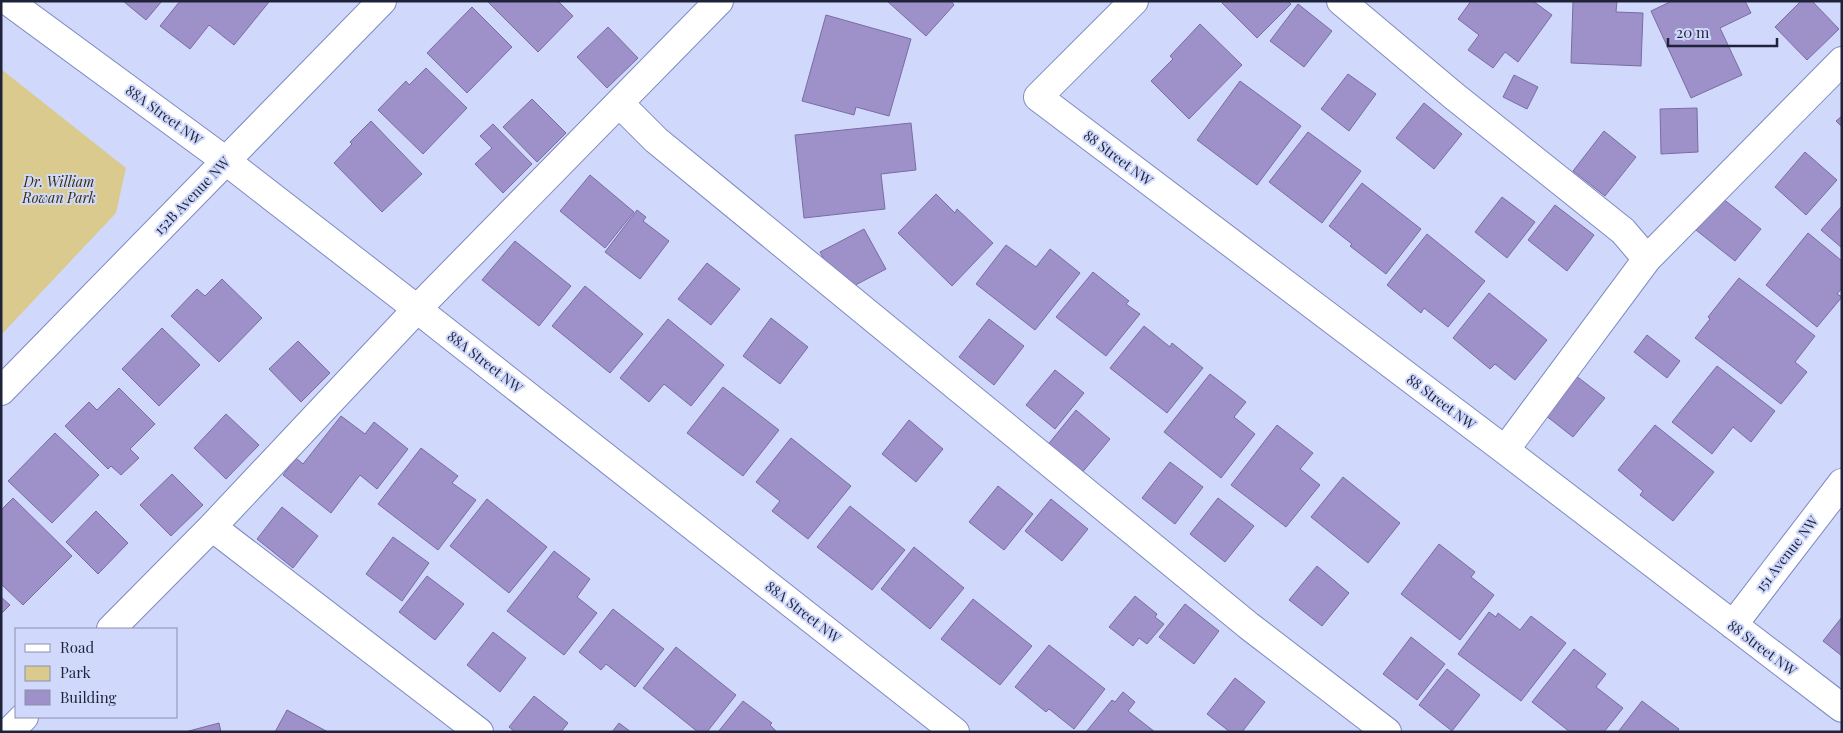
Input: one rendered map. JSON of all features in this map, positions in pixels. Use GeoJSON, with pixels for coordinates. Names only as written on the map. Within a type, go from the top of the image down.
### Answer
{"type":"FeatureCollection","features":[{"type":"Feature","properties":{"kind":"street","name":"88A Street NW"},"geometry":{"type":"LineString","coordinates":[[8,1],[226,161],[418,308],[955,732]]}},
{"type":"Feature","properties":{"kind":"street","name":"152B Avenue NW"},"geometry":{"type":"LineString","coordinates":[[1,391],[382,1]]}},
{"type":"Feature","properties":{"kind":"street"},"geometry":{"type":"LineString","coordinates":[[112,628],[212,527],[418,308],[719,1]]}},
{"type":"Feature","properties":{"kind":"street","name":"88 Street NW"},"geometry":{"type":"LineString","coordinates":[[1134,1],[1038,97],[1505,450],[1842,708]]}},
{"type":"Feature","properties":{"kind":"street"},"geometry":{"type":"LineString","coordinates":[[1340,1],[1454,96],[1623,231],[1647,259]]}},
{"type":"Feature","properties":{"kind":"street"},"geometry":{"type":"LineString","coordinates":[[1505,450],[1647,259],[1842,61]]}},
{"type":"Feature","properties":{"kind":"street"},"geometry":{"type":"LineString","coordinates":[[620,104],[656,140],[1242,620],[1387,732]]}},
{"type":"Feature","properties":{"kind":"street","name":"151 Avenue NW"},"geometry":{"type":"LineString","coordinates":[[1733,625],[1842,483]]}},
{"type":"Feature","properties":{"kind":"street"},"geometry":{"type":"LineString","coordinates":[[212,527],[479,732]]}},
{"type":"Feature","properties":{"kind":"street"},"geometry":{"type":"LineString","coordinates":[[9,732],[23,718]]}},
{"type":"Feature","properties":{"kind":"green space","name":"Dr. William Rowan Park"},"geometry":{"type":"Polygon","coordinates":[[[1,69],[126,168],[116,213],[1,335],[1,69]]]}},
{"type":"Feature","properties":{"kind":"building"},"geometry":{"type":"Polygon","coordinates":[[[123,1],[162,1],[146,20],[123,1]]]}},
{"type":"Feature","properties":{"kind":"building"},"geometry":{"type":"Polygon","coordinates":[[[180,1],[269,2],[234,45],[209,25],[190,49],[160,26],[180,1]]]}},
{"type":"Feature","properties":{"kind":"building"},"geometry":{"type":"Polygon","coordinates":[[[487,1],[558,1],[573,16],[538,52],[487,1]]]}},
{"type":"Feature","properties":{"kind":"building"},"geometry":{"type":"Polygon","coordinates":[[[887,1],[951,1],[954,5],[926,36],[887,1]]]}},
{"type":"Feature","properties":{"kind":"building"},"geometry":{"type":"Polygon","coordinates":[[[1223,1],[1288,1],[1291,4],[1257,38],[1222,3],[1223,1]]]}},
{"type":"Feature","properties":{"kind":"building"},"geometry":{"type":"Polygon","coordinates":[[[1471,1],[1533,1],[1552,15],[1518,62],[1505,52],[1493,68],[1468,50],[1479,35],[1458,19],[1471,1]]]}},
{"type":"Feature","properties":{"kind":"building"},"geometry":{"type":"Polygon","coordinates":[[[1573,1],[1617,1],[1616,12],[1643,13],[1641,66],[1571,63],[1573,1]]]}},
{"type":"Feature","properties":{"kind":"building"},"geometry":{"type":"Polygon","coordinates":[[[1672,1],[1745,1],[1751,13],[1720,28],[1742,75],[1691,98],[1651,11],[1672,1]]]}},
{"type":"Feature","properties":{"kind":"building"},"geometry":{"type":"Polygon","coordinates":[[[1801,1],[1812,1],[1839,29],[1807,60],[1775,27],[1801,1]]]}},
{"type":"Feature","properties":{"kind":"building"},"geometry":{"type":"Polygon","coordinates":[[[1298,4],[1332,31],[1304,67],[1270,41],[1298,4]]]}},
{"type":"Feature","properties":{"kind":"building"},"geometry":{"type":"Polygon","coordinates":[[[472,7],[512,47],[467,93],[427,53],[472,7]]]}},
{"type":"Feature","properties":{"kind":"building"},"geometry":{"type":"Polygon","coordinates":[[[826,15],[911,39],[889,116],[856,107],[854,115],[802,101],[826,15]]]}},
{"type":"Feature","properties":{"kind":"building"},"geometry":{"type":"Polygon","coordinates":[[[1200,24],[1242,65],[1189,119],[1151,81],[1173,59],[1170,56],[1200,24]]]}},
{"type":"Feature","properties":{"kind":"building"},"geometry":{"type":"Polygon","coordinates":[[[608,27],[638,58],[607,88],[577,57],[608,27]]]}},
{"type":"Feature","properties":{"kind":"building"},"geometry":{"type":"Polygon","coordinates":[[[426,68],[467,108],[423,154],[378,110],[406,81],[409,85],[426,68]]]}},
{"type":"Feature","properties":{"kind":"building"},"geometry":{"type":"Polygon","coordinates":[[[1348,74],[1376,94],[1349,131],[1321,109],[1348,74]]]}},
{"type":"Feature","properties":{"kind":"building"},"geometry":{"type":"Polygon","coordinates":[[[1514,75],[1538,87],[1527,109],[1503,97],[1514,75]]]}},
{"type":"Feature","properties":{"kind":"building"},"geometry":{"type":"Polygon","coordinates":[[[1240,81],[1301,126],[1257,185],[1197,140],[1240,81]]]}},
{"type":"Feature","properties":{"kind":"building"},"geometry":{"type":"Polygon","coordinates":[[[532,99],[566,133],[537,162],[503,127],[532,99]]]}},
{"type":"Feature","properties":{"kind":"building"},"geometry":{"type":"Polygon","coordinates":[[[1424,103],[1462,134],[1434,169],[1396,138],[1424,103]]]}},
{"type":"Feature","properties":{"kind":"building"},"geometry":{"type":"Polygon","coordinates":[[[1697,108],[1698,152],[1661,154],[1660,109],[1697,108]]]}},
{"type":"Feature","properties":{"kind":"building"},"geometry":{"type":"Polygon","coordinates":[[[1842,116],[1842,127],[1836,121],[1842,116]]]}},
{"type":"Feature","properties":{"kind":"building"},"geometry":{"type":"Polygon","coordinates":[[[371,121],[422,174],[382,212],[334,163],[352,144],[350,142],[371,121]]]}},
{"type":"Feature","properties":{"kind":"building"},"geometry":{"type":"Polygon","coordinates":[[[911,123],[916,170],[881,174],[885,209],[804,218],[795,135],[911,123]]]}},
{"type":"Feature","properties":{"kind":"building"},"geometry":{"type":"Polygon","coordinates":[[[493,124],[532,164],[503,193],[475,164],[492,148],[480,136],[493,124]]]}},
{"type":"Feature","properties":{"kind":"building"},"geometry":{"type":"Polygon","coordinates":[[[1604,131],[1636,157],[1605,196],[1573,171],[1604,131]]]}},
{"type":"Feature","properties":{"kind":"building"},"geometry":{"type":"Polygon","coordinates":[[[1308,132],[1361,171],[1322,223],[1269,182],[1308,132]]]}},
{"type":"Feature","properties":{"kind":"building"},"geometry":{"type":"Polygon","coordinates":[[[1805,152],[1837,180],[1806,215],[1775,187],[1805,152]]]}},
{"type":"Feature","properties":{"kind":"building"},"geometry":{"type":"Polygon","coordinates":[[[590,175],[634,212],[605,248],[560,211],[590,175]]]}},
{"type":"Feature","properties":{"kind":"building"},"geometry":{"type":"Polygon","coordinates":[[[1362,183],[1421,229],[1386,274],[1350,246],[1352,244],[1329,226],[1362,183]]]}},
{"type":"Feature","properties":{"kind":"building"},"geometry":{"type":"Polygon","coordinates":[[[936,194],[955,213],[957,209],[993,243],[952,286],[898,233],[936,194]]]}},
{"type":"Feature","properties":{"kind":"building"},"geometry":{"type":"Polygon","coordinates":[[[1502,197],[1535,222],[1507,258],[1475,232],[1502,197]]]}},
{"type":"Feature","properties":{"kind":"building"},"geometry":{"type":"Polygon","coordinates":[[[1722,198],[1761,229],[1735,261],[1696,230],[1722,198]]]}},
{"type":"Feature","properties":{"kind":"building"},"geometry":{"type":"Polygon","coordinates":[[[1555,205],[1594,235],[1567,271],[1528,240],[1555,205]]]}},
{"type":"Feature","properties":{"kind":"building"},"geometry":{"type":"Polygon","coordinates":[[[1842,206],[1842,248],[1821,230],[1842,206]]]}},
{"type":"Feature","properties":{"kind":"building"},"geometry":{"type":"Polygon","coordinates":[[[637,210],[646,217],[643,221],[669,241],[640,279],[605,252],[637,210]]]}},
{"type":"Feature","properties":{"kind":"building"},"geometry":{"type":"Polygon","coordinates":[[[864,229],[886,269],[842,292],[820,252],[864,229]]]}},
{"type":"Feature","properties":{"kind":"building"},"geometry":{"type":"Polygon","coordinates":[[[1808,233],[1842,261],[1842,288],[1837,294],[1842,297],[1817,327],[1766,285],[1808,233]]]}},
{"type":"Feature","properties":{"kind":"building"},"geometry":{"type":"Polygon","coordinates":[[[1427,234],[1485,281],[1448,327],[1424,308],[1421,313],[1387,285],[1427,234]]]}},
{"type":"Feature","properties":{"kind":"building"},"geometry":{"type":"Polygon","coordinates":[[[515,241],[571,286],[539,326],[482,280],[515,241]]]}},
{"type":"Feature","properties":{"kind":"building"},"geometry":{"type":"Polygon","coordinates":[[[1006,245],[1036,267],[1050,249],[1080,273],[1035,330],[976,284],[1006,245]]]}},
{"type":"Feature","properties":{"kind":"building"},"geometry":{"type":"Polygon","coordinates":[[[707,263],[740,289],[711,325],[678,299],[707,263]]]}},
{"type":"Feature","properties":{"kind":"building"},"geometry":{"type":"Polygon","coordinates":[[[1093,272],[1129,301],[1126,304],[1140,314],[1106,356],[1056,317],[1093,272]]]}},
{"type":"Feature","properties":{"kind":"building"},"geometry":{"type":"Polygon","coordinates":[[[1739,278],[1815,336],[1795,362],[1807,372],[1781,404],[1695,338],[1710,319],[1708,317],[1739,278]]]}},
{"type":"Feature","properties":{"kind":"building"},"geometry":{"type":"Polygon","coordinates":[[[222,279],[262,318],[219,362],[171,316],[197,289],[205,296],[222,279]]]}},
{"type":"Feature","properties":{"kind":"building"},"geometry":{"type":"Polygon","coordinates":[[[585,286],[643,334],[610,373],[552,326],[585,286]]]}},
{"type":"Feature","properties":{"kind":"building"},"geometry":{"type":"Polygon","coordinates":[[[1489,293],[1547,340],[1515,380],[1495,364],[1490,369],[1453,338],[1489,293]]]}},
{"type":"Feature","properties":{"kind":"building"},"geometry":{"type":"Polygon","coordinates":[[[771,318],[808,347],[780,384],[743,356],[771,318]]]}},
{"type":"Feature","properties":{"kind":"building"},"geometry":{"type":"Polygon","coordinates":[[[668,319],[724,365],[691,406],[664,384],[649,402],[620,378],[668,319]]]}},
{"type":"Feature","properties":{"kind":"building"},"geometry":{"type":"Polygon","coordinates":[[[989,319],[1024,346],[994,385],[959,357],[989,319]]]}},
{"type":"Feature","properties":{"kind":"building"},"geometry":{"type":"Polygon","coordinates":[[[1144,326],[1170,347],[1172,343],[1203,368],[1167,413],[1110,368],[1144,326]]]}},
{"type":"Feature","properties":{"kind":"building"},"geometry":{"type":"Polygon","coordinates":[[[162,328],[200,365],[159,406],[122,369],[162,328]]]}},
{"type":"Feature","properties":{"kind":"building"},"geometry":{"type":"Polygon","coordinates":[[[1647,335],[1680,361],[1667,378],[1634,352],[1647,335]]]}},
{"type":"Feature","properties":{"kind":"building"},"geometry":{"type":"Polygon","coordinates":[[[298,341],[330,373],[301,402],[269,369],[298,341]]]}},
{"type":"Feature","properties":{"kind":"building"},"geometry":{"type":"Polygon","coordinates":[[[1717,366],[1775,411],[1751,442],[1733,427],[1712,454],[1672,422],[1717,366]]]}},
{"type":"Feature","properties":{"kind":"building"},"geometry":{"type":"Polygon","coordinates":[[[1055,370],[1084,393],[1055,429],[1026,405],[1055,370]]]}},
{"type":"Feature","properties":{"kind":"building"},"geometry":{"type":"Polygon","coordinates":[[[1571,372],[1605,398],[1573,437],[1540,411],[1571,372]]]}},
{"type":"Feature","properties":{"kind":"building"},"geometry":{"type":"Polygon","coordinates":[[[1210,374],[1246,402],[1234,417],[1255,434],[1221,478],[1164,432],[1210,374]]]}},
{"type":"Feature","properties":{"kind":"building"},"geometry":{"type":"Polygon","coordinates":[[[723,387],[779,430],[743,476],[687,433],[723,387]]]}},
{"type":"Feature","properties":{"kind":"building"},"geometry":{"type":"Polygon","coordinates":[[[119,388],[155,424],[130,449],[139,458],[121,475],[111,466],[108,469],[65,426],[89,402],[97,410],[119,388]]]}},
{"type":"Feature","properties":{"kind":"building"},"geometry":{"type":"Polygon","coordinates":[[[1076,410],[1110,439],[1080,475],[1046,447],[1076,410]]]}},
{"type":"Feature","properties":{"kind":"building"},"geometry":{"type":"Polygon","coordinates":[[[226,414],[259,445],[226,479],[194,448],[226,414]]]}},
{"type":"Feature","properties":{"kind":"building"},"geometry":{"type":"Polygon","coordinates":[[[341,416],[365,434],[374,422],[408,449],[377,489],[360,475],[331,513],[283,475],[296,458],[303,464],[341,416]]]}},
{"type":"Feature","properties":{"kind":"building"},"geometry":{"type":"Polygon","coordinates":[[[909,420],[943,449],[916,482],[882,454],[909,420]]]}},
{"type":"Feature","properties":{"kind":"building"},"geometry":{"type":"Polygon","coordinates":[[[1277,425],[1313,453],[1300,469],[1320,485],[1286,527],[1231,485],[1277,425]]]}},
{"type":"Feature","properties":{"kind":"building"},"geometry":{"type":"Polygon","coordinates":[[[1655,425],[1714,472],[1673,521],[1640,495],[1643,491],[1618,470],[1655,425]]]}},
{"type":"Feature","properties":{"kind":"building"},"geometry":{"type":"Polygon","coordinates":[[[55,433],[99,475],[52,523],[8,481],[55,433]]]}},
{"type":"Feature","properties":{"kind":"building"},"geometry":{"type":"Polygon","coordinates":[[[791,438],[851,486],[808,539],[772,511],[780,501],[756,482],[791,438]]]}},
{"type":"Feature","properties":{"kind":"building"},"geometry":{"type":"Polygon","coordinates":[[[421,448],[458,476],[452,483],[476,500],[438,550],[378,504],[421,448]]]}},
{"type":"Feature","properties":{"kind":"building"},"geometry":{"type":"Polygon","coordinates":[[[1170,462],[1203,487],[1175,524],[1142,498],[1170,462]]]}},
{"type":"Feature","properties":{"kind":"building"},"geometry":{"type":"Polygon","coordinates":[[[172,474],[203,505],[171,536],[140,505],[172,474]]]}},
{"type":"Feature","properties":{"kind":"building"},"geometry":{"type":"Polygon","coordinates":[[[1343,477],[1400,523],[1368,563],[1311,517],[1343,477]]]}},
{"type":"Feature","properties":{"kind":"building"},"geometry":{"type":"Polygon","coordinates":[[[998,486],[1033,514],[1004,550],[969,522],[998,486]]]}},
{"type":"Feature","properties":{"kind":"building"},"geometry":{"type":"Polygon","coordinates":[[[13,498],[72,556],[23,605],[1,584],[1,510],[13,498]]]}},
{"type":"Feature","properties":{"kind":"building"},"geometry":{"type":"Polygon","coordinates":[[[1218,498],[1254,526],[1225,562],[1190,534],[1218,498]]]}},
{"type":"Feature","properties":{"kind":"building"},"geometry":{"type":"Polygon","coordinates":[[[487,499],[547,547],[509,593],[450,546],[487,499]]]}},
{"type":"Feature","properties":{"kind":"building"},"geometry":{"type":"Polygon","coordinates":[[[1051,499],[1088,529],[1062,561],[1025,531],[1051,499]]]}},
{"type":"Feature","properties":{"kind":"building"},"geometry":{"type":"Polygon","coordinates":[[[850,506],[905,550],[872,590],[817,547],[850,506]]]}},
{"type":"Feature","properties":{"kind":"building"},"geometry":{"type":"Polygon","coordinates":[[[282,507],[318,536],[293,568],[257,539],[282,507]]]}},
{"type":"Feature","properties":{"kind":"building"},"geometry":{"type":"Polygon","coordinates":[[[96,511],[128,543],[98,574],[66,542],[96,511]]]}},
{"type":"Feature","properties":{"kind":"building"},"geometry":{"type":"Polygon","coordinates":[[[393,537],[429,563],[402,601],[366,574],[393,537]]]}},
{"type":"Feature","properties":{"kind":"building"},"geometry":{"type":"Polygon","coordinates":[[[1439,544],[1475,572],[1471,577],[1494,595],[1460,640],[1401,594],[1439,544]]]}},
{"type":"Feature","properties":{"kind":"building"},"geometry":{"type":"Polygon","coordinates":[[[914,547],[964,588],[930,629],[881,589],[914,547]]]}},
{"type":"Feature","properties":{"kind":"building"},"geometry":{"type":"Polygon","coordinates":[[[554,551],[590,579],[577,597],[597,613],[564,655],[507,611],[554,551]]]}},
{"type":"Feature","properties":{"kind":"building"},"geometry":{"type":"Polygon","coordinates":[[[1317,566],[1349,593],[1322,626],[1289,600],[1317,566]]]}},
{"type":"Feature","properties":{"kind":"building"},"geometry":{"type":"Polygon","coordinates":[[[427,576],[464,604],[435,640],[399,612],[427,576]]]}},
{"type":"Feature","properties":{"kind":"building"},"geometry":{"type":"Polygon","coordinates":[[[1135,596],[1157,614],[1155,617],[1164,624],[1147,644],[1139,638],[1133,646],[1109,627],[1135,596]]]}},
{"type":"Feature","properties":{"kind":"building"},"geometry":{"type":"Polygon","coordinates":[[[1,597],[10,605],[1,614],[1,597]]]}},
{"type":"Feature","properties":{"kind":"building"},"geometry":{"type":"Polygon","coordinates":[[[973,599],[1032,646],[1000,685],[941,639],[973,599]]]}},
{"type":"Feature","properties":{"kind":"building"},"geometry":{"type":"Polygon","coordinates":[[[1185,604],[1219,631],[1194,664],[1159,637],[1185,604]]]}},
{"type":"Feature","properties":{"kind":"building"},"geometry":{"type":"Polygon","coordinates":[[[613,609],[664,649],[635,687],[606,664],[601,670],[579,652],[613,609]]]}},
{"type":"Feature","properties":{"kind":"building"},"geometry":{"type":"Polygon","coordinates":[[[1489,612],[1496,617],[1498,613],[1520,630],[1531,616],[1566,643],[1521,701],[1458,654],[1489,612]]]}},
{"type":"Feature","properties":{"kind":"building"},"geometry":{"type":"Polygon","coordinates":[[[1842,617],[1842,656],[1823,641],[1842,617]]]}},
{"type":"Feature","properties":{"kind":"building"},"geometry":{"type":"Polygon","coordinates":[[[493,632],[526,658],[500,692],[467,665],[493,632]]]}},
{"type":"Feature","properties":{"kind":"building"},"geometry":{"type":"Polygon","coordinates":[[[1411,637],[1445,664],[1417,700],[1383,674],[1411,637]]]}},
{"type":"Feature","properties":{"kind":"building"},"geometry":{"type":"Polygon","coordinates":[[[1049,645],[1105,689],[1074,729],[1049,709],[1046,712],[1015,687],[1049,645]]]}},
{"type":"Feature","properties":{"kind":"building"},"geometry":{"type":"Polygon","coordinates":[[[676,647],[736,695],[707,732],[698,732],[643,688],[676,647]]]}},
{"type":"Feature","properties":{"kind":"building"},"geometry":{"type":"Polygon","coordinates":[[[1574,649],[1606,674],[1596,687],[1623,708],[1604,732],[1570,732],[1532,702],[1574,649]]]}},
{"type":"Feature","properties":{"kind":"building"},"geometry":{"type":"Polygon","coordinates":[[[1447,669],[1480,695],[1452,731],[1419,705],[1447,669]]]}},
{"type":"Feature","properties":{"kind":"building"},"geometry":{"type":"Polygon","coordinates":[[[1235,678],[1265,702],[1242,732],[1230,732],[1207,714],[1235,678]]]}},
{"type":"Feature","properties":{"kind":"building"},"geometry":{"type":"Polygon","coordinates":[[[1123,692],[1135,702],[1128,711],[1155,732],[1086,732],[1112,700],[1115,702],[1123,692]]]}},
{"type":"Feature","properties":{"kind":"building"},"geometry":{"type":"Polygon","coordinates":[[[534,696],[568,723],[561,732],[515,732],[509,727],[534,696]]]}},
{"type":"Feature","properties":{"kind":"building"},"geometry":{"type":"Polygon","coordinates":[[[743,701],[772,723],[770,725],[777,732],[718,732],[743,701]]]}},
{"type":"Feature","properties":{"kind":"building"},"geometry":{"type":"Polygon","coordinates":[[[1642,701],[1679,729],[1677,732],[1618,732],[1642,701]]]}},
{"type":"Feature","properties":{"kind":"building"},"geometry":{"type":"Polygon","coordinates":[[[287,710],[328,732],[275,732],[287,710]]]}},
{"type":"Feature","properties":{"kind":"building"},"geometry":{"type":"Polygon","coordinates":[[[219,723],[221,732],[185,732],[219,723]]]}},
{"type":"Feature","properties":{"kind":"building"},"geometry":{"type":"Polygon","coordinates":[[[619,723],[631,732],[612,732],[619,723]]]}}]}
